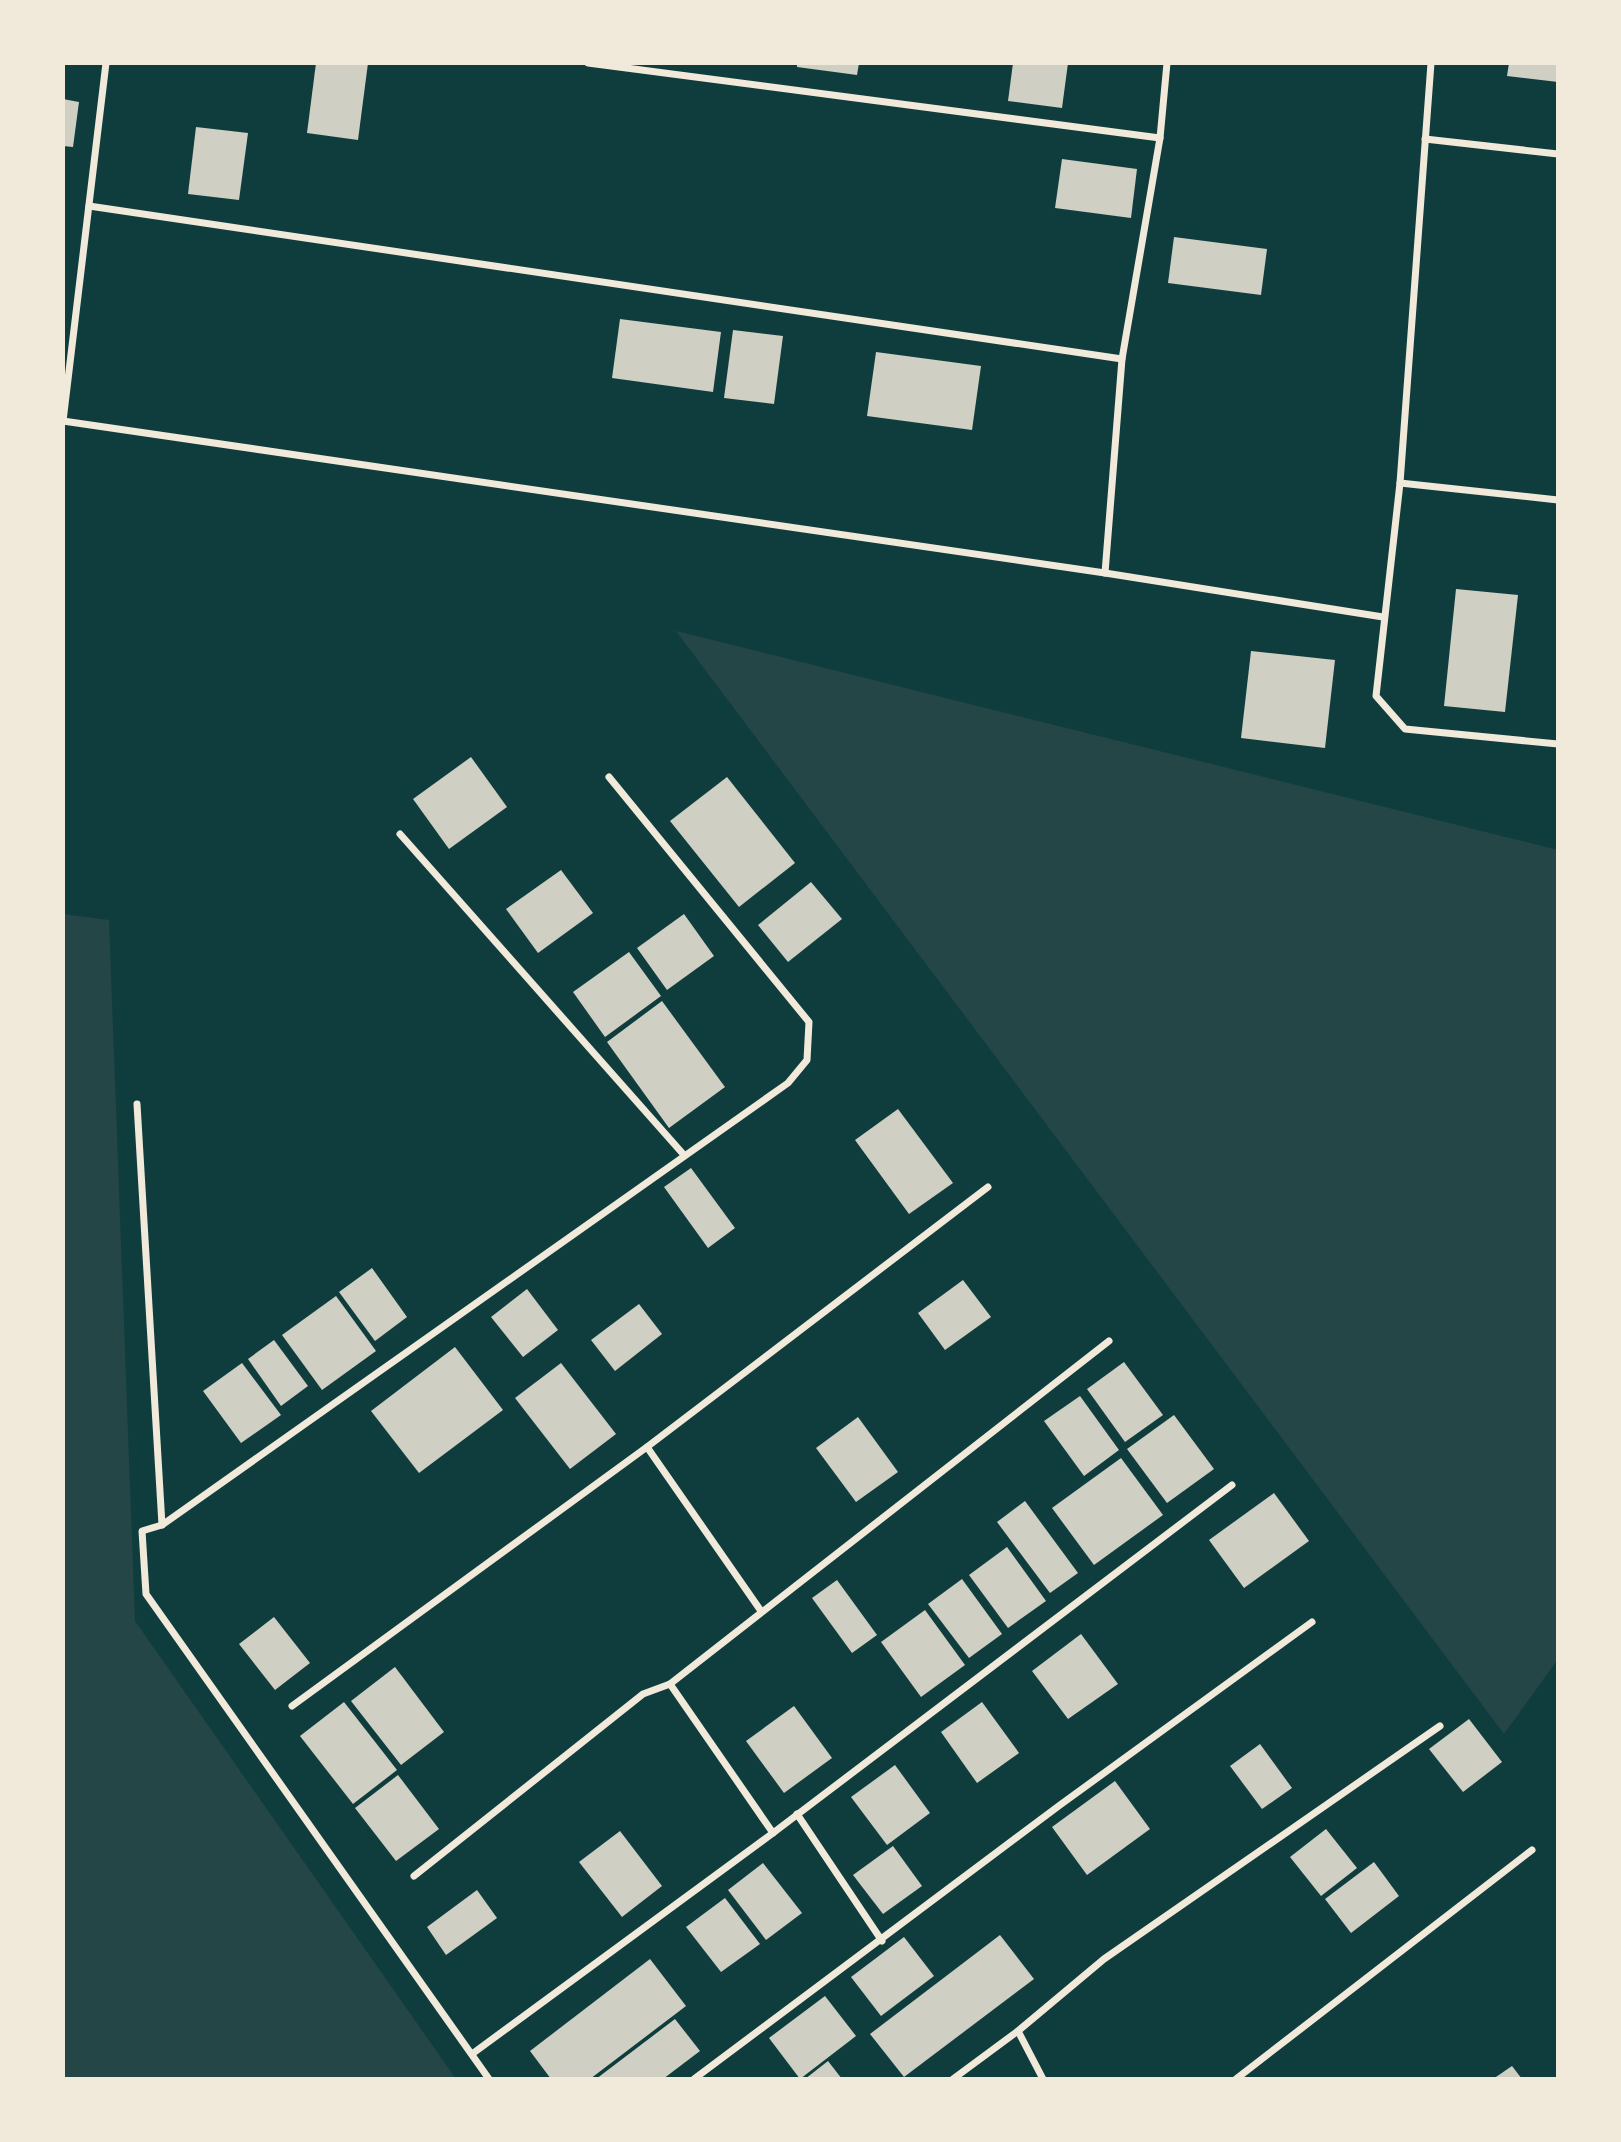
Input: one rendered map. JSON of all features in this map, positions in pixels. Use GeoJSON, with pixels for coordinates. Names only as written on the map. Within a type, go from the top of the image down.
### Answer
{"type":"FeatureCollection","features":[{"type":"Feature","properties":{"kind":"street"},"geometry":{"type":"LineString","coordinates":[[106,63],[63,421],[1105,573],[1383,617]]}},
{"type":"Feature","properties":{"kind":"street"},"geometry":{"type":"LineString","coordinates":[[588,63],[1160,138]]}},
{"type":"Feature","properties":{"kind":"street"},"geometry":{"type":"LineString","coordinates":[[1105,573],[1122,359],[1160,138],[1167,63]]}},
{"type":"Feature","properties":{"kind":"street"},"geometry":{"type":"LineString","coordinates":[[1431,63],[1400,483],[1376,696],[1405,729],[1558,744]]}},
{"type":"Feature","properties":{"kind":"street"},"geometry":{"type":"LineString","coordinates":[[1424,139],[1558,154]]}},
{"type":"Feature","properties":{"kind":"street"},"geometry":{"type":"LineString","coordinates":[[89,206],[1122,359]]}},
{"type":"Feature","properties":{"kind":"street"},"geometry":{"type":"LineString","coordinates":[[1400,483],[1558,500]]}},
{"type":"Feature","properties":{"kind":"street"},"geometry":{"type":"LineString","coordinates":[[489,2079],[146,1594],[142,1531],[162,1525],[788,1083],[807,1060],[809,1022],[609,777]]}},
{"type":"Feature","properties":{"kind":"street"},"geometry":{"type":"LineString","coordinates":[[400,834],[684,1156]]}},
{"type":"Feature","properties":{"kind":"street"},"geometry":{"type":"LineString","coordinates":[[137,1104],[162,1525]]}},
{"type":"Feature","properties":{"kind":"street"},"geometry":{"type":"LineString","coordinates":[[292,1706],[647,1447],[988,1187]]}},
{"type":"Feature","properties":{"kind":"street"},"geometry":{"type":"LineString","coordinates":[[414,1876],[643,1694],[670,1684],[1109,1341]]}},
{"type":"Feature","properties":{"kind":"street"},"geometry":{"type":"LineString","coordinates":[[647,1447],[761,1611]]}},
{"type":"Feature","properties":{"kind":"street"},"geometry":{"type":"LineString","coordinates":[[472,2054],[773,1833],[1232,1485]]}},
{"type":"Feature","properties":{"kind":"street"},"geometry":{"type":"LineString","coordinates":[[694,2079],[882,1941],[1060,1805],[1312,1622]]}},
{"type":"Feature","properties":{"kind":"street"},"geometry":{"type":"LineString","coordinates":[[670,1684],[773,1833]]}},
{"type":"Feature","properties":{"kind":"street"},"geometry":{"type":"LineString","coordinates":[[953,2079],[1018,2031],[1104,1959],[1440,1726]]}},
{"type":"Feature","properties":{"kind":"street"},"geometry":{"type":"LineString","coordinates":[[797,1814],[882,1941]]}},
{"type":"Feature","properties":{"kind":"street"},"geometry":{"type":"LineString","coordinates":[[1236,2079],[1532,1850]]}},
{"type":"Feature","properties":{"kind":"street"},"geometry":{"type":"LineString","coordinates":[[1018,2031],[1043,2079]]}},
{"type":"Feature","properties":{"kind":"shaded area"},"geometry":{"type":"Polygon","coordinates":[[[676,631],[1558,850],[1558,1659],[1504,1734],[676,631]]]}},
{"type":"Feature","properties":{"kind":"shaded area"},"geometry":{"type":"Polygon","coordinates":[[[63,914],[109,920],[135,1621],[456,2079],[63,2079],[63,914]]]}},
{"type":"Feature","properties":{"kind":"building"},"geometry":{"type":"Polygon","coordinates":[[[316,63],[368,63],[358,140],[307,133],[316,63]]]}},
{"type":"Feature","properties":{"kind":"building"},"geometry":{"type":"Polygon","coordinates":[[[797,63],[859,63],[857,75],[797,67],[797,63]]]}},
{"type":"Feature","properties":{"kind":"building"},"geometry":{"type":"Polygon","coordinates":[[[1013,63],[1068,63],[1062,108],[1008,101],[1013,63]]]}},
{"type":"Feature","properties":{"kind":"building"},"geometry":{"type":"Polygon","coordinates":[[[1509,63],[1558,63],[1558,82],[1507,76],[1509,63]]]}},
{"type":"Feature","properties":{"kind":"building"},"geometry":{"type":"Polygon","coordinates":[[[63,99],[79,102],[73,147],[63,146],[63,99]]]}},
{"type":"Feature","properties":{"kind":"building"},"geometry":{"type":"Polygon","coordinates":[[[196,127],[248,133],[239,200],[188,194],[196,127]]]}},
{"type":"Feature","properties":{"kind":"building"},"geometry":{"type":"Polygon","coordinates":[[[1062,159],[1137,169],[1131,218],[1055,208],[1062,159]]]}},
{"type":"Feature","properties":{"kind":"building"},"geometry":{"type":"Polygon","coordinates":[[[1174,237],[1267,249],[1261,295],[1168,283],[1174,237]]]}},
{"type":"Feature","properties":{"kind":"building"},"geometry":{"type":"Polygon","coordinates":[[[620,319],[721,332],[713,392],[612,378],[620,319]]]}},
{"type":"Feature","properties":{"kind":"building"},"geometry":{"type":"Polygon","coordinates":[[[733,330],[783,336],[774,404],[724,398],[733,330]]]}},
{"type":"Feature","properties":{"kind":"building"},"geometry":{"type":"Polygon","coordinates":[[[876,352],[981,366],[972,430],[867,416],[876,352]]]}},
{"type":"Feature","properties":{"kind":"building"},"geometry":{"type":"Polygon","coordinates":[[[1456,589],[1518,595],[1505,712],[1444,706],[1456,589]]]}},
{"type":"Feature","properties":{"kind":"building"},"geometry":{"type":"Polygon","coordinates":[[[1251,651],[1335,660],[1325,748],[1241,738],[1251,651]]]}},
{"type":"Feature","properties":{"kind":"building"},"geometry":{"type":"Polygon","coordinates":[[[471,757],[507,807],[449,849],[413,799],[471,757]]]}},
{"type":"Feature","properties":{"kind":"building"},"geometry":{"type":"Polygon","coordinates":[[[727,777],[795,863],[739,907],[670,821],[727,777]]]}},
{"type":"Feature","properties":{"kind":"building"},"geometry":{"type":"Polygon","coordinates":[[[561,870],[593,913],[538,953],[506,909],[561,870]]]}},
{"type":"Feature","properties":{"kind":"building"},"geometry":{"type":"Polygon","coordinates":[[[811,882],[842,919],[788,962],[758,925],[811,882]]]}},
{"type":"Feature","properties":{"kind":"building"},"geometry":{"type":"Polygon","coordinates":[[[684,914],[714,956],[667,990],[637,948],[684,914]]]}},
{"type":"Feature","properties":{"kind":"building"},"geometry":{"type":"Polygon","coordinates":[[[629,952],[661,996],[605,1037],[573,992],[629,952]]]}},
{"type":"Feature","properties":{"kind":"building"},"geometry":{"type":"Polygon","coordinates":[[[662,1001],[725,1087],[669,1128],[607,1042],[662,1001]]]}},
{"type":"Feature","properties":{"kind":"building"},"geometry":{"type":"Polygon","coordinates":[[[898,1109],[953,1183],[909,1214],[855,1140],[898,1109]]]}},
{"type":"Feature","properties":{"kind":"building"},"geometry":{"type":"Polygon","coordinates":[[[691,1168],[735,1228],[708,1248],[664,1187],[691,1168]]]}},
{"type":"Feature","properties":{"kind":"building"},"geometry":{"type":"Polygon","coordinates":[[[372,1268],[407,1317],[375,1341],[339,1292],[372,1268]]]}},
{"type":"Feature","properties":{"kind":"building"},"geometry":{"type":"Polygon","coordinates":[[[963,1280],[991,1317],[945,1350],[918,1313],[963,1280]]]}},
{"type":"Feature","properties":{"kind":"building"},"geometry":{"type":"Polygon","coordinates":[[[527,1289],[558,1330],[523,1357],[491,1317],[527,1289]]]}},
{"type":"Feature","properties":{"kind":"building"},"geometry":{"type":"Polygon","coordinates":[[[336,1296],[376,1351],[322,1390],[282,1335],[336,1296]]]}},
{"type":"Feature","properties":{"kind":"building"},"geometry":{"type":"Polygon","coordinates":[[[639,1304],[662,1334],[615,1371],[591,1340],[639,1304]]]}},
{"type":"Feature","properties":{"kind":"building"},"geometry":{"type":"Polygon","coordinates":[[[274,1340],[308,1386],[281,1406],[248,1359],[274,1340]]]}},
{"type":"Feature","properties":{"kind":"building"},"geometry":{"type":"Polygon","coordinates":[[[455,1347],[503,1410],[419,1473],[371,1411],[455,1347]]]}},
{"type":"Feature","properties":{"kind":"building"},"geometry":{"type":"Polygon","coordinates":[[[1124,1362],[1163,1415],[1125,1442],[1087,1389],[1124,1362]]]}},
{"type":"Feature","properties":{"kind":"building"},"geometry":{"type":"Polygon","coordinates":[[[242,1363],[281,1415],[241,1443],[203,1391],[242,1363]]]}},
{"type":"Feature","properties":{"kind":"building"},"geometry":{"type":"Polygon","coordinates":[[[561,1363],[616,1434],[570,1469],[515,1398],[561,1363]]]}},
{"type":"Feature","properties":{"kind":"building"},"geometry":{"type":"Polygon","coordinates":[[[1080,1396],[1119,1450],[1084,1476],[1044,1421],[1080,1396]]]}},
{"type":"Feature","properties":{"kind":"building"},"geometry":{"type":"Polygon","coordinates":[[[1174,1415],[1214,1469],[1167,1503],[1127,1449],[1174,1415]]]}},
{"type":"Feature","properties":{"kind":"building"},"geometry":{"type":"Polygon","coordinates":[[[858,1417],[898,1472],[856,1502],[816,1448],[858,1417]]]}},
{"type":"Feature","properties":{"kind":"building"},"geometry":{"type":"Polygon","coordinates":[[[1121,1458],[1163,1515],[1094,1565],[1052,1508],[1121,1458]]]}},
{"type":"Feature","properties":{"kind":"building"},"geometry":{"type":"Polygon","coordinates":[[[1274,1493],[1309,1541],[1244,1588],[1209,1540],[1274,1493]]]}},
{"type":"Feature","properties":{"kind":"building"},"geometry":{"type":"Polygon","coordinates":[[[1025,1501],[1078,1573],[1050,1593],[997,1522],[1025,1501]]]}},
{"type":"Feature","properties":{"kind":"building"},"geometry":{"type":"Polygon","coordinates":[[[1007,1547],[1046,1601],[1008,1628],[969,1575],[1007,1547]]]}},
{"type":"Feature","properties":{"kind":"building"},"geometry":{"type":"Polygon","coordinates":[[[962,1579],[1002,1634],[969,1658],[928,1604],[962,1579]]]}},
{"type":"Feature","properties":{"kind":"building"},"geometry":{"type":"Polygon","coordinates":[[[837,1580],[877,1635],[852,1653],[812,1598],[837,1580]]]}},
{"type":"Feature","properties":{"kind":"building"},"geometry":{"type":"Polygon","coordinates":[[[925,1610],[965,1665],[921,1697],[881,1642],[925,1610]]]}},
{"type":"Feature","properties":{"kind":"building"},"geometry":{"type":"Polygon","coordinates":[[[274,1617],[310,1663],[275,1690],[239,1644],[274,1617]]]}},
{"type":"Feature","properties":{"kind":"building"},"geometry":{"type":"Polygon","coordinates":[[[1081,1634],[1118,1684],[1068,1719],[1032,1671],[1081,1634]]]}},
{"type":"Feature","properties":{"kind":"building"},"geometry":{"type":"Polygon","coordinates":[[[395,1667],[444,1732],[401,1765],[351,1701],[395,1667]]]}},
{"type":"Feature","properties":{"kind":"building"},"geometry":{"type":"Polygon","coordinates":[[[344,1702],[397,1770],[353,1804],[300,1736],[344,1702]]]}},
{"type":"Feature","properties":{"kind":"building"},"geometry":{"type":"Polygon","coordinates":[[[982,1702],[1019,1753],[977,1783],[941,1732],[982,1702]]]}},
{"type":"Feature","properties":{"kind":"building"},"geometry":{"type":"Polygon","coordinates":[[[794,1706],[832,1758],[784,1793],[746,1741],[794,1706]]]}},
{"type":"Feature","properties":{"kind":"building"},"geometry":{"type":"Polygon","coordinates":[[[1469,1719],[1502,1762],[1463,1792],[1429,1749],[1469,1719]]]}},
{"type":"Feature","properties":{"kind":"building"},"geometry":{"type":"Polygon","coordinates":[[[1260,1744],[1292,1788],[1262,1809],[1230,1766],[1260,1744]]]}},
{"type":"Feature","properties":{"kind":"building"},"geometry":{"type":"Polygon","coordinates":[[[895,1765],[930,1813],[887,1845],[851,1797],[895,1765]]]}},
{"type":"Feature","properties":{"kind":"building"},"geometry":{"type":"Polygon","coordinates":[[[398,1775],[439,1829],[396,1861],[355,1808],[398,1775]]]}},
{"type":"Feature","properties":{"kind":"building"},"geometry":{"type":"Polygon","coordinates":[[[1115,1781],[1150,1829],[1087,1875],[1052,1827],[1115,1781]]]}},
{"type":"Feature","properties":{"kind":"building"},"geometry":{"type":"Polygon","coordinates":[[[1326,1829],[1357,1868],[1321,1896],[1290,1857],[1326,1829]]]}},
{"type":"Feature","properties":{"kind":"building"},"geometry":{"type":"Polygon","coordinates":[[[620,1831],[662,1886],[622,1917],[579,1862],[620,1831]]]}},
{"type":"Feature","properties":{"kind":"building"},"geometry":{"type":"Polygon","coordinates":[[[893,1846],[922,1886],[883,1914],[853,1875],[893,1846]]]}},
{"type":"Feature","properties":{"kind":"building"},"geometry":{"type":"Polygon","coordinates":[[[1374,1862],[1399,1896],[1351,1933],[1325,1899],[1374,1862]]]}},
{"type":"Feature","properties":{"kind":"building"},"geometry":{"type":"Polygon","coordinates":[[[763,1863],[802,1913],[766,1940],[728,1890],[763,1863]]]}},
{"type":"Feature","properties":{"kind":"building"},"geometry":{"type":"Polygon","coordinates":[[[477,1890],[497,1918],[446,1955],[427,1927],[477,1890]]]}},
{"type":"Feature","properties":{"kind":"building"},"geometry":{"type":"Polygon","coordinates":[[[725,1898],[760,1944],[721,1972],[686,1927],[725,1898]]]}},
{"type":"Feature","properties":{"kind":"building"},"geometry":{"type":"Polygon","coordinates":[[[1000,1935],[1034,1979],[904,2077],[870,2034],[1000,1935]]]}},
{"type":"Feature","properties":{"kind":"building"},"geometry":{"type":"Polygon","coordinates":[[[904,1937],[934,1976],[881,2016],[851,1977],[904,1937]]]}},
{"type":"Feature","properties":{"kind":"building"},"geometry":{"type":"Polygon","coordinates":[[[650,1959],[686,2006],[590,2079],[551,2079],[530,2051],[650,1959]]]}},
{"type":"Feature","properties":{"kind":"building"},"geometry":{"type":"Polygon","coordinates":[[[825,1996],[856,2036],[800,2079],[769,2038],[825,1996]]]}},
{"type":"Feature","properties":{"kind":"building"},"geometry":{"type":"Polygon","coordinates":[[[675,2019],[700,2051],[663,2079],[596,2079],[675,2019]]]}},
{"type":"Feature","properties":{"kind":"building"},"geometry":{"type":"Polygon","coordinates":[[[828,2061],[842,2079],[805,2079],[828,2061]]]}},
{"type":"Feature","properties":{"kind":"building"},"geometry":{"type":"Polygon","coordinates":[[[1512,2066],[1522,2079],[1493,2079],[1512,2066]]]}}]}
